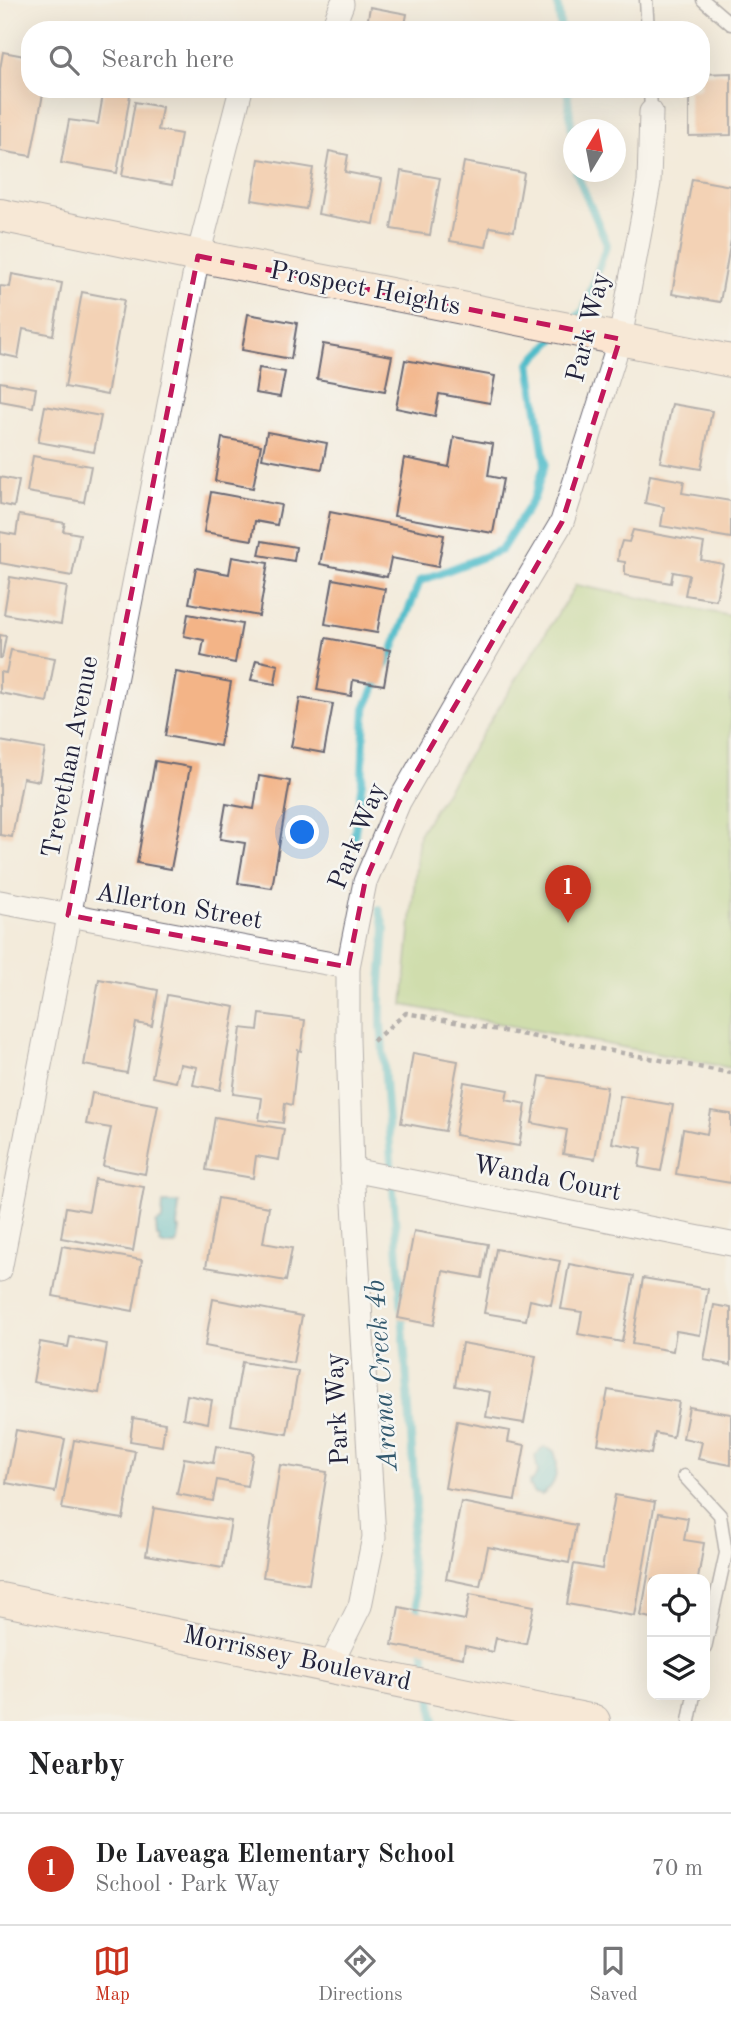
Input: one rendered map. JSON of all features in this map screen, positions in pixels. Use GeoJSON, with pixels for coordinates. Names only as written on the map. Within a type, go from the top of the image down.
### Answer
{"type":"FeatureCollection","features":[{"type":"Feature","properties":{"kind":"street"},"geometry":{"type":"LineString","coordinates":[[335,21],[342,4]]}},
{"type":"Feature","properties":{"kind":"street","name":"Trevethan Avenue"},"geometry":{"type":"LineString","coordinates":[[0,1270],[198,256],[239,98]]}},
{"type":"Feature","properties":{"kind":"street","name":"Park Way"},"geometry":{"type":"LineString","coordinates":[[330,1666],[360,1606],[374,1537],[352,1170],[348,1040],[348,967],[365,882],[399,802],[562,522],[620,339],[649,183],[650,101]]}},
{"type":"Feature","properties":{"kind":"street","name":"Prospect Heights"},"geometry":{"type":"LineString","coordinates":[[0,215],[731,361]]}},
{"type":"Feature","properties":{"kind":"street","name":"Allerton Street"},"geometry":{"type":"LineString","coordinates":[[0,902],[348,967]]}},
{"type":"Feature","properties":{"kind":"street","name":"Wanda Court"},"geometry":{"type":"LineString","coordinates":[[352,1170],[731,1244]]}},
{"type":"Feature","properties":{"kind":"street","name":"Morrissey Boulevard"},"geometry":{"type":"LineString","coordinates":[[0,1599],[594,1721]]}},
{"type":"Feature","properties":{"kind":"lane"},"geometry":{"type":"LineString","coordinates":[[646,0],[647,21]]}},
{"type":"Feature","properties":{"kind":"lane"},"geometry":{"type":"LineString","coordinates":[[703,0],[731,24]]}},
{"type":"Feature","properties":{"kind":"lane"},"geometry":{"type":"LineString","coordinates":[[684,1476],[720,1515],[726,1553],[707,1637]]}},
{"type":"Feature","properties":{"kind":"lane"},"geometry":{"type":"LineString","coordinates":[[689,1721],[693,1700]]}},
{"type":"Feature","properties":{"kind":"path"},"geometry":{"type":"LineString","coordinates":[[373,1041],[406,1013],[731,1073]]}},
{"type":"Feature","properties":{"kind":"highlighted area"},"geometry":{"type":"Polygon","coordinates":[[[198,256],[620,339],[562,522],[399,802],[365,882],[348,967],[68,915],[198,256]]]}},
{"type":"Feature","properties":{"kind":"green space"},"geometry":{"type":"Polygon","coordinates":[[[576,585],[731,616],[731,1068],[403,1005],[419,834],[576,585]]]}},
{"type":"Feature","properties":{"kind":"water"},"geometry":{"type":"Polygon","coordinates":[[[163,1203],[179,1203],[177,1228],[180,1229],[175,1245],[163,1245],[157,1237],[156,1224],[162,1220],[163,1203]]]}},
{"type":"Feature","properties":{"kind":"water"},"geometry":{"type":"Polygon","coordinates":[[[544,1447],[554,1451],[557,1469],[554,1481],[542,1495],[534,1493],[529,1481],[532,1482],[538,1472],[535,1456],[544,1447]]]}},
{"type":"Feature","properties":{"kind":"building"},"geometry":{"type":"Polygon","coordinates":[[[370,7],[407,14],[406,21],[368,21],[370,7]]]}},
{"type":"Feature","properties":{"kind":"building"},"geometry":{"type":"Polygon","coordinates":[[[3,52],[21,55],[21,98],[42,98],[31,156],[0,151],[0,69],[3,52]]]}},
{"type":"Feature","properties":{"kind":"building"},"geometry":{"type":"Polygon","coordinates":[[[731,73],[731,135],[689,136],[689,98],[710,98],[710,74],[731,73]]]}},
{"type":"Feature","properties":{"kind":"building"},"geometry":{"type":"Polygon","coordinates":[[[102,98],[130,98],[117,173],[61,163],[69,120],[98,124],[102,98]]]}},
{"type":"Feature","properties":{"kind":"building"},"geometry":{"type":"Polygon","coordinates":[[[135,102],[162,107],[158,130],[181,134],[172,185],[122,176],[135,102]]]}},
{"type":"Feature","properties":{"kind":"building"},"geometry":{"type":"Polygon","coordinates":[[[329,151],[348,155],[345,172],[382,179],[374,224],[318,214],[329,151]]]}},
{"type":"Feature","properties":{"kind":"building"},"geometry":{"type":"Polygon","coordinates":[[[259,159],[313,168],[306,209],[252,200],[259,159]]]}},
{"type":"Feature","properties":{"kind":"building"},"geometry":{"type":"Polygon","coordinates":[[[464,162],[524,173],[514,231],[490,227],[486,247],[450,241],[464,162]]]}},
{"type":"Feature","properties":{"kind":"building"},"geometry":{"type":"Polygon","coordinates":[[[401,171],[440,178],[430,235],[391,229],[401,171]]]}},
{"type":"Feature","properties":{"kind":"building"},"geometry":{"type":"Polygon","coordinates":[[[692,179],[731,186],[731,240],[720,302],[672,294],[692,179]]]}},
{"type":"Feature","properties":{"kind":"building"},"geometry":{"type":"Polygon","coordinates":[[[12,274],[62,283],[53,335],[23,329],[18,358],[0,354],[0,286],[10,287],[12,274]]]}},
{"type":"Feature","properties":{"kind":"building"},"geometry":{"type":"Polygon","coordinates":[[[82,292],[124,300],[107,395],[65,387],[82,292]]]}},
{"type":"Feature","properties":{"kind":"building"},"geometry":{"type":"Polygon","coordinates":[[[248,314],[297,323],[291,359],[242,350],[248,314]]]}},
{"type":"Feature","properties":{"kind":"building"},"geometry":{"type":"Polygon","coordinates":[[[323,344],[392,356],[385,391],[317,379],[323,344]]]}},
{"type":"Feature","properties":{"kind":"building"},"geometry":{"type":"Polygon","coordinates":[[[405,360],[495,376],[490,403],[439,394],[435,416],[396,408],[405,360]]]}},
{"type":"Feature","properties":{"kind":"building"},"geometry":{"type":"Polygon","coordinates":[[[259,368],[285,372],[280,397],[255,393],[259,368]]]}},
{"type":"Feature","properties":{"kind":"building"},"geometry":{"type":"Polygon","coordinates":[[[0,382],[36,388],[33,407],[0,401],[0,382]]]}},
{"type":"Feature","properties":{"kind":"building"},"geometry":{"type":"Polygon","coordinates":[[[672,404],[712,411],[701,469],[660,462],[672,404]]]}},
{"type":"Feature","properties":{"kind":"building"},"geometry":{"type":"Polygon","coordinates":[[[45,406],[101,416],[94,452],[38,442],[45,406]]]}},
{"type":"Feature","properties":{"kind":"building"},"geometry":{"type":"Polygon","coordinates":[[[267,432],[327,443],[322,469],[262,458],[267,432]]]}},
{"type":"Feature","properties":{"kind":"building"},"geometry":{"type":"Polygon","coordinates":[[[454,437],[493,444],[488,476],[503,479],[493,533],[394,516],[404,458],[449,467],[454,437]]]}},
{"type":"Feature","properties":{"kind":"building"},"geometry":{"type":"Polygon","coordinates":[[[222,438],[261,445],[253,488],[215,481],[222,438]]]}},
{"type":"Feature","properties":{"kind":"building"},"geometry":{"type":"Polygon","coordinates":[[[33,456],[91,466],[84,502],[27,492],[33,456]]]}},
{"type":"Feature","properties":{"kind":"building"},"geometry":{"type":"Polygon","coordinates":[[[650,475],[684,481],[682,493],[731,501],[731,538],[661,526],[664,507],[645,503],[650,475]]]}},
{"type":"Feature","properties":{"kind":"building"},"geometry":{"type":"Polygon","coordinates":[[[0,477],[19,481],[14,507],[0,504],[0,477]]]}},
{"type":"Feature","properties":{"kind":"building"},"geometry":{"type":"Polygon","coordinates":[[[211,492],[281,505],[277,525],[255,521],[252,540],[204,532],[211,492]]]}},
{"type":"Feature","properties":{"kind":"building"},"geometry":{"type":"Polygon","coordinates":[[[330,512],[444,535],[438,567],[391,558],[387,577],[320,564],[330,512]]]}},
{"type":"Feature","properties":{"kind":"building"},"geometry":{"type":"Polygon","coordinates":[[[19,515],[65,523],[63,531],[80,534],[72,576],[0,563],[0,532],[16,535],[19,515]]]}},
{"type":"Feature","properties":{"kind":"building"},"geometry":{"type":"Polygon","coordinates":[[[633,530],[704,543],[701,560],[723,564],[716,600],[685,595],[689,575],[673,572],[671,583],[625,575],[625,562],[618,561],[619,551],[622,541],[629,542],[633,530]]]}},
{"type":"Feature","properties":{"kind":"building"},"geometry":{"type":"Polygon","coordinates":[[[262,541],[296,547],[294,561],[259,555],[262,541]]]}},
{"type":"Feature","properties":{"kind":"building"},"geometry":{"type":"Polygon","coordinates":[[[232,557],[268,563],[259,616],[189,603],[196,568],[229,574],[232,557]]]}},
{"type":"Feature","properties":{"kind":"building"},"geometry":{"type":"Polygon","coordinates":[[[10,577],[67,587],[61,624],[4,614],[10,577]]]}},
{"type":"Feature","properties":{"kind":"building"},"geometry":{"type":"Polygon","coordinates":[[[333,579],[385,589],[377,633],[325,624],[333,579]]]}},
{"type":"Feature","properties":{"kind":"building"},"geometry":{"type":"Polygon","coordinates":[[[188,614],[242,624],[235,663],[201,656],[204,640],[184,636],[188,614]]]}},
{"type":"Feature","properties":{"kind":"building"},"geometry":{"type":"Polygon","coordinates":[[[0,635],[6,636],[2,658],[0,658],[0,635]]]}},
{"type":"Feature","properties":{"kind":"building"},"geometry":{"type":"Polygon","coordinates":[[[326,638],[390,650],[384,685],[353,680],[351,696],[317,690],[326,638]]]}},
{"type":"Feature","properties":{"kind":"building"},"geometry":{"type":"Polygon","coordinates":[[[11,650],[55,658],[47,702],[0,693],[0,672],[6,673],[11,650]]]}},
{"type":"Feature","properties":{"kind":"building"},"geometry":{"type":"Polygon","coordinates":[[[256,660],[278,665],[275,684],[251,680],[256,660]]]}},
{"type":"Feature","properties":{"kind":"building"},"geometry":{"type":"Polygon","coordinates":[[[176,672],[231,682],[220,746],[165,736],[176,672]]]}},
{"type":"Feature","properties":{"kind":"building"},"geometry":{"type":"Polygon","coordinates":[[[300,698],[333,704],[324,753],[291,747],[300,698]]]}},
{"type":"Feature","properties":{"kind":"building"},"geometry":{"type":"Polygon","coordinates":[[[0,741],[45,749],[39,781],[23,778],[12,837],[0,835],[0,741]]]}},
{"type":"Feature","properties":{"kind":"building"},"geometry":{"type":"Polygon","coordinates":[[[155,761],[190,767],[171,869],[137,863],[155,761]]]}},
{"type":"Feature","properties":{"kind":"building"},"geometry":{"type":"Polygon","coordinates":[[[259,776],[290,781],[272,888],[238,883],[245,843],[220,839],[226,804],[254,809],[259,776]]]}},
{"type":"Feature","properties":{"kind":"building"},"geometry":{"type":"Polygon","coordinates":[[[99,979],[158,990],[152,1026],[136,1023],[127,1073],[84,1065],[99,979]]]}},
{"type":"Feature","properties":{"kind":"building"},"geometry":{"type":"Polygon","coordinates":[[[167,995],[235,1007],[220,1090],[193,1085],[197,1067],[180,1064],[176,1082],[152,1077],[167,995]]]}},
{"type":"Feature","properties":{"kind":"building"},"geometry":{"type":"Polygon","coordinates":[[[260,1014],[305,1020],[301,1051],[298,1050],[292,1105],[285,1103],[283,1123],[259,1120],[262,1098],[233,1094],[241,1028],[258,1030],[260,1014]]]}},
{"type":"Feature","properties":{"kind":"building"},"geometry":{"type":"Polygon","coordinates":[[[413,1053],[458,1061],[445,1131],[401,1123],[413,1053]]]}},
{"type":"Feature","properties":{"kind":"building"},"geometry":{"type":"Polygon","coordinates":[[[540,1076],[607,1087],[595,1159],[563,1154],[567,1130],[532,1123],[540,1076]]]}},
{"type":"Feature","properties":{"kind":"building"},"geometry":{"type":"Polygon","coordinates":[[[464,1082],[508,1090],[506,1100],[526,1104],[519,1146],[455,1135],[464,1082]]]}},
{"type":"Feature","properties":{"kind":"building"},"geometry":{"type":"Polygon","coordinates":[[[92,1093],[158,1105],[145,1174],[103,1166],[111,1128],[86,1124],[92,1093]]]}},
{"type":"Feature","properties":{"kind":"building"},"geometry":{"type":"Polygon","coordinates":[[[620,1096],[673,1105],[661,1171],[639,1167],[642,1148],[612,1143],[620,1096]]]}},
{"type":"Feature","properties":{"kind":"building"},"geometry":{"type":"Polygon","coordinates":[[[711,1111],[731,1114],[731,1183],[676,1174],[683,1129],[707,1134],[711,1111]]]}},
{"type":"Feature","properties":{"kind":"building"},"geometry":{"type":"Polygon","coordinates":[[[215,1117],[284,1129],[279,1160],[256,1156],[253,1178],[206,1170],[215,1117]]]}},
{"type":"Feature","properties":{"kind":"building"},"geometry":{"type":"Polygon","coordinates":[[[95,1179],[144,1187],[133,1251],[61,1238],[66,1207],[89,1211],[95,1179]]]}},
{"type":"Feature","properties":{"kind":"building"},"geometry":{"type":"Polygon","coordinates":[[[218,1198],[269,1207],[263,1243],[292,1248],[286,1281],[206,1267],[218,1198]]]}},
{"type":"Feature","properties":{"kind":"building"},"geometry":{"type":"Polygon","coordinates":[[[414,1231],[488,1244],[482,1278],[443,1271],[434,1325],[398,1318],[414,1231]]]}},
{"type":"Feature","properties":{"kind":"building"},"geometry":{"type":"Polygon","coordinates":[[[62,1246],[142,1260],[133,1311],[53,1296],[62,1246]]]}},
{"type":"Feature","properties":{"kind":"building"},"geometry":{"type":"Polygon","coordinates":[[[496,1249],[560,1261],[551,1305],[530,1300],[526,1320],[484,1313],[496,1249]]]}},
{"type":"Feature","properties":{"kind":"building"},"geometry":{"type":"Polygon","coordinates":[[[569,1264],[634,1276],[622,1342],[578,1334],[582,1312],[561,1309],[569,1264]]]}},
{"type":"Feature","properties":{"kind":"building"},"geometry":{"type":"Polygon","coordinates":[[[643,1278],[708,1289],[700,1335],[676,1331],[673,1351],[632,1344],[643,1278]]]}},
{"type":"Feature","properties":{"kind":"building"},"geometry":{"type":"Polygon","coordinates":[[[213,1299],[302,1316],[293,1363],[205,1346],[213,1299]]]}},
{"type":"Feature","properties":{"kind":"building"},"geometry":{"type":"Polygon","coordinates":[[[714,1305],[731,1308],[731,1365],[704,1360],[714,1305]]]}},
{"type":"Feature","properties":{"kind":"building"},"geometry":{"type":"Polygon","coordinates":[[[70,1337],[107,1344],[99,1393],[33,1382],[40,1342],[68,1347],[70,1337]]]}},
{"type":"Feature","properties":{"kind":"building"},"geometry":{"type":"Polygon","coordinates":[[[462,1343],[536,1356],[524,1423],[486,1417],[490,1392],[455,1386],[462,1343]]]}},
{"type":"Feature","properties":{"kind":"building"},"geometry":{"type":"Polygon","coordinates":[[[242,1362],[298,1371],[287,1434],[231,1425],[242,1362]]]}},
{"type":"Feature","properties":{"kind":"building"},"geometry":{"type":"Polygon","coordinates":[[[608,1390],[679,1402],[673,1437],[655,1433],[651,1454],[598,1444],[608,1390]]]}},
{"type":"Feature","properties":{"kind":"building"},"geometry":{"type":"Polygon","coordinates":[[[187,1395],[212,1400],[208,1423],[183,1418],[187,1395]]]}},
{"type":"Feature","properties":{"kind":"building"},"geometry":{"type":"Polygon","coordinates":[[[689,1407],[731,1414],[731,1465],[698,1459],[702,1442],[683,1438],[689,1407]]]}},
{"type":"Feature","properties":{"kind":"building"},"geometry":{"type":"Polygon","coordinates":[[[133,1418],[165,1423],[162,1446],[130,1441],[133,1418]]]}},
{"type":"Feature","properties":{"kind":"building"},"geometry":{"type":"Polygon","coordinates":[[[457,1421],[510,1431],[508,1442],[525,1445],[515,1500],[445,1488],[457,1421]]]}},
{"type":"Feature","properties":{"kind":"building"},"geometry":{"type":"Polygon","coordinates":[[[16,1430],[65,1439],[55,1492],[6,1483],[16,1430]]]}},
{"type":"Feature","properties":{"kind":"building"},"geometry":{"type":"Polygon","coordinates":[[[74,1440],[135,1451],[123,1519],[62,1509],[74,1440]]]}},
{"type":"Feature","properties":{"kind":"building"},"geometry":{"type":"Polygon","coordinates":[[[216,1446],[253,1453],[247,1486],[217,1480],[213,1501],[177,1494],[184,1458],[213,1463],[216,1446]]]}},
{"type":"Feature","properties":{"kind":"building"},"geometry":{"type":"Polygon","coordinates":[[[280,1465],[327,1472],[309,1584],[263,1577],[280,1465]]]}},
{"type":"Feature","properties":{"kind":"building"},"geometry":{"type":"Polygon","coordinates":[[[615,1495],[655,1502],[635,1616],[567,1604],[574,1564],[602,1569],[615,1495]]]}},
{"type":"Feature","properties":{"kind":"building"},"geometry":{"type":"Polygon","coordinates":[[[461,1502],[576,1525],[569,1563],[488,1547],[480,1586],[446,1579],[461,1502]]]}},
{"type":"Feature","properties":{"kind":"building"},"geometry":{"type":"Polygon","coordinates":[[[154,1508],[231,1521],[223,1568],[146,1555],[154,1508]]]}},
{"type":"Feature","properties":{"kind":"building"},"geometry":{"type":"Polygon","coordinates":[[[659,1513],[688,1518],[684,1540],[704,1543],[699,1574],[648,1574],[659,1513]]]}},
{"type":"Feature","properties":{"kind":"building"},"geometry":{"type":"Polygon","coordinates":[[[647,1582],[647,1617],[641,1616],[647,1582]]]}},
{"type":"Feature","properties":{"kind":"building"},"geometry":{"type":"Polygon","coordinates":[[[470,1594],[534,1606],[526,1644],[496,1638],[493,1652],[465,1646],[463,1658],[392,1645],[399,1607],[465,1620],[470,1594]]]}},
{"type":"Feature","properties":{"kind":"waterway"},"geometry":{"type":"LineString","coordinates":[[557,0],[560,21]]}},
{"type":"Feature","properties":{"kind":"waterway"},"geometry":{"type":"LineString","coordinates":[[568,98],[570,119]]}},
{"type":"Feature","properties":{"kind":"waterway"},"geometry":{"type":"LineString","coordinates":[[572,321],[584,310],[607,244],[580,182]]}},
{"type":"Feature","properties":{"kind":"waterway"},"geometry":{"type":"LineString","coordinates":[[353,845],[362,782],[365,708],[394,647],[420,581],[501,550],[534,498],[545,463],[530,363],[558,335]]}},
{"type":"Feature","properties":{"kind":"waterway","name":"Arana Creek 4b"},"geometry":{"type":"LineString","coordinates":[[379,909],[385,929],[381,1024],[416,1505],[409,1550],[419,1621]]}},
{"type":"Feature","properties":{"kind":"waterway","name":"Arana Creek 4b"},"geometry":{"type":"LineString","coordinates":[[422,1641],[428,1680]]}},
{"type":"Feature","properties":{"kind":"waterway","name":"Arana Creek 4b"},"geometry":{"type":"LineString","coordinates":[[431,1696],[434,1721]]}},
{"type":"Feature","properties":{"kind":"place","name":"De Laveaga Elementary School"},"geometry":{"type":"Point","coordinates":[568,923]}}]}
